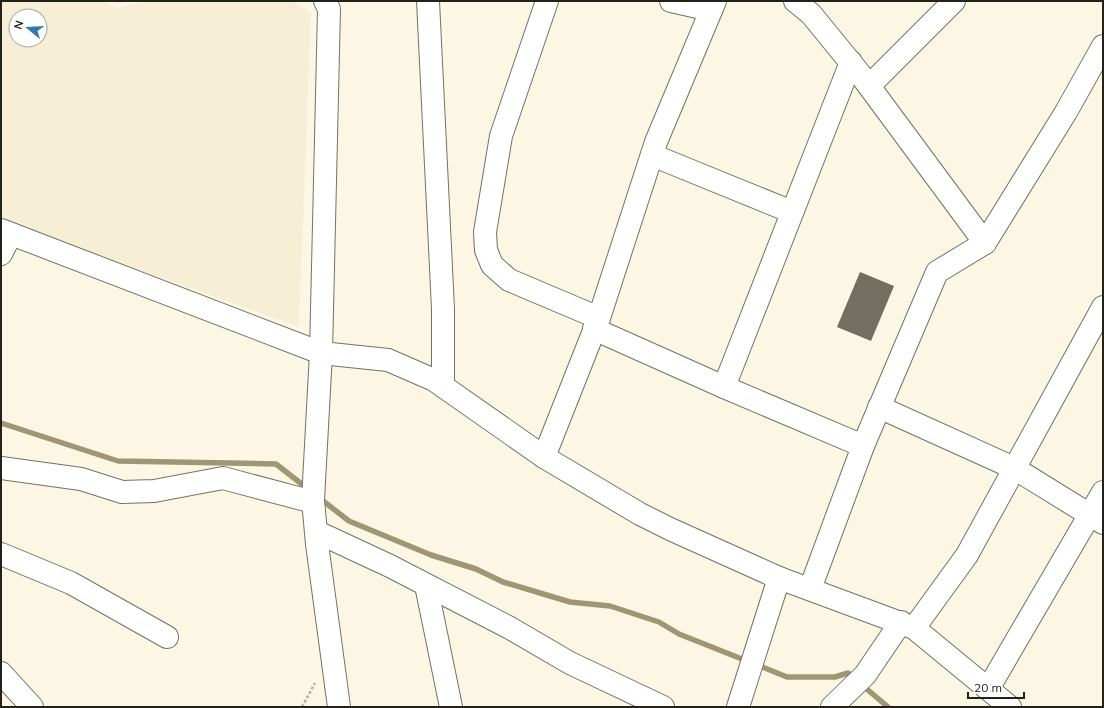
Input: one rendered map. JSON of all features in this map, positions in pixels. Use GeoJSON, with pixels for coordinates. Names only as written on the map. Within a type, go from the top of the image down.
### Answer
{"type":"FeatureCollection","features":[{"type":"Feature","properties":{"kind":"street"},"geometry":{"type":"LineString","coordinates":[[325,1],[329,9],[321,353],[314,495],[317,532],[339,707]]}},
{"type":"Feature","properties":{"kind":"street"},"geometry":{"type":"LineString","coordinates":[[428,1],[442,293],[443,386]]}},
{"type":"Feature","properties":{"kind":"street"},"geometry":{"type":"LineString","coordinates":[[548,1],[501,136],[485,232],[486,250],[492,265],[509,280],[724,387],[863,446]]}},
{"type":"Feature","properties":{"kind":"street"},"geometry":{"type":"LineString","coordinates":[[544,457],[597,323],[652,154],[713,6],[671,1]]}},
{"type":"Feature","properties":{"kind":"street"},"geometry":{"type":"LineString","coordinates":[[795,1],[811,14],[851,62],[986,243]]}},
{"type":"Feature","properties":{"kind":"street"},"geometry":{"type":"LineString","coordinates":[[869,86],[954,1]]}},
{"type":"Feature","properties":{"kind":"street"},"geometry":{"type":"LineString","coordinates":[[810,589],[863,446],[937,272],[986,243],[1066,112],[1103,46]]}},
{"type":"Feature","properties":{"kind":"street"},"geometry":{"type":"LineString","coordinates":[[724,387],[851,62]]}},
{"type":"Feature","properties":{"kind":"street"},"geometry":{"type":"LineString","coordinates":[[652,154],[792,212]]}},
{"type":"Feature","properties":{"kind":"street"},"geometry":{"type":"LineString","coordinates":[[1,254],[6,232],[321,353],[388,360],[434,380],[544,457],[640,514],[779,578],[907,625],[1010,707]]}},
{"type":"Feature","properties":{"kind":"street"},"geometry":{"type":"LineString","coordinates":[[836,706],[859,682],[968,555],[1103,307]]}},
{"type":"Feature","properties":{"kind":"street"},"geometry":{"type":"LineString","coordinates":[[879,407],[1014,468],[1096,519]]}},
{"type":"Feature","properties":{"kind":"street"},"geometry":{"type":"LineString","coordinates":[[1,468],[81,479],[122,492],[154,491],[223,478],[314,495]]}},
{"type":"Feature","properties":{"kind":"street"},"geometry":{"type":"LineString","coordinates":[[988,689],[1096,519],[1103,492]]}},
{"type":"Feature","properties":{"kind":"street"},"geometry":{"type":"LineString","coordinates":[[317,532],[390,566],[510,628],[570,662],[663,707]]}},
{"type":"Feature","properties":{"kind":"street"},"geometry":{"type":"LineString","coordinates":[[1,554],[71,583],[167,637]]}},
{"type":"Feature","properties":{"kind":"street"},"geometry":{"type":"LineString","coordinates":[[738,707],[779,578]]}},
{"type":"Feature","properties":{"kind":"street"},"geometry":{"type":"LineString","coordinates":[[426,585],[451,707]]}},
{"type":"Feature","properties":{"kind":"street"},"geometry":{"type":"LineString","coordinates":[[1,673],[32,707]]}},
{"type":"Feature","properties":{"kind":"shaded area"},"geometry":{"type":"Polygon","coordinates":[[[1,1],[103,1],[117,8],[148,1],[292,1],[311,12],[299,327],[1,220],[1,1]]]}},
{"type":"Feature","properties":{"kind":"building"},"geometry":{"type":"Polygon","coordinates":[[[860,272],[894,286],[871,341],[837,327],[860,272]]]}},
{"type":"Feature","properties":{"kind":"waterway"},"geometry":{"type":"LineString","coordinates":[[1,423],[118,461],[276,464],[308,489]]}},
{"type":"Feature","properties":{"kind":"waterway"},"geometry":{"type":"LineString","coordinates":[[318,497],[349,521],[431,555],[476,569],[503,582],[570,602],[610,606],[659,622],[679,634],[747,661]]}},
{"type":"Feature","properties":{"kind":"waterway"},"geometry":{"type":"LineString","coordinates":[[755,664],[787,677],[835,677],[848,673],[856,679]]}},
{"type":"Feature","properties":{"kind":"waterway"},"geometry":{"type":"LineString","coordinates":[[862,685],[888,707]]}}]}
